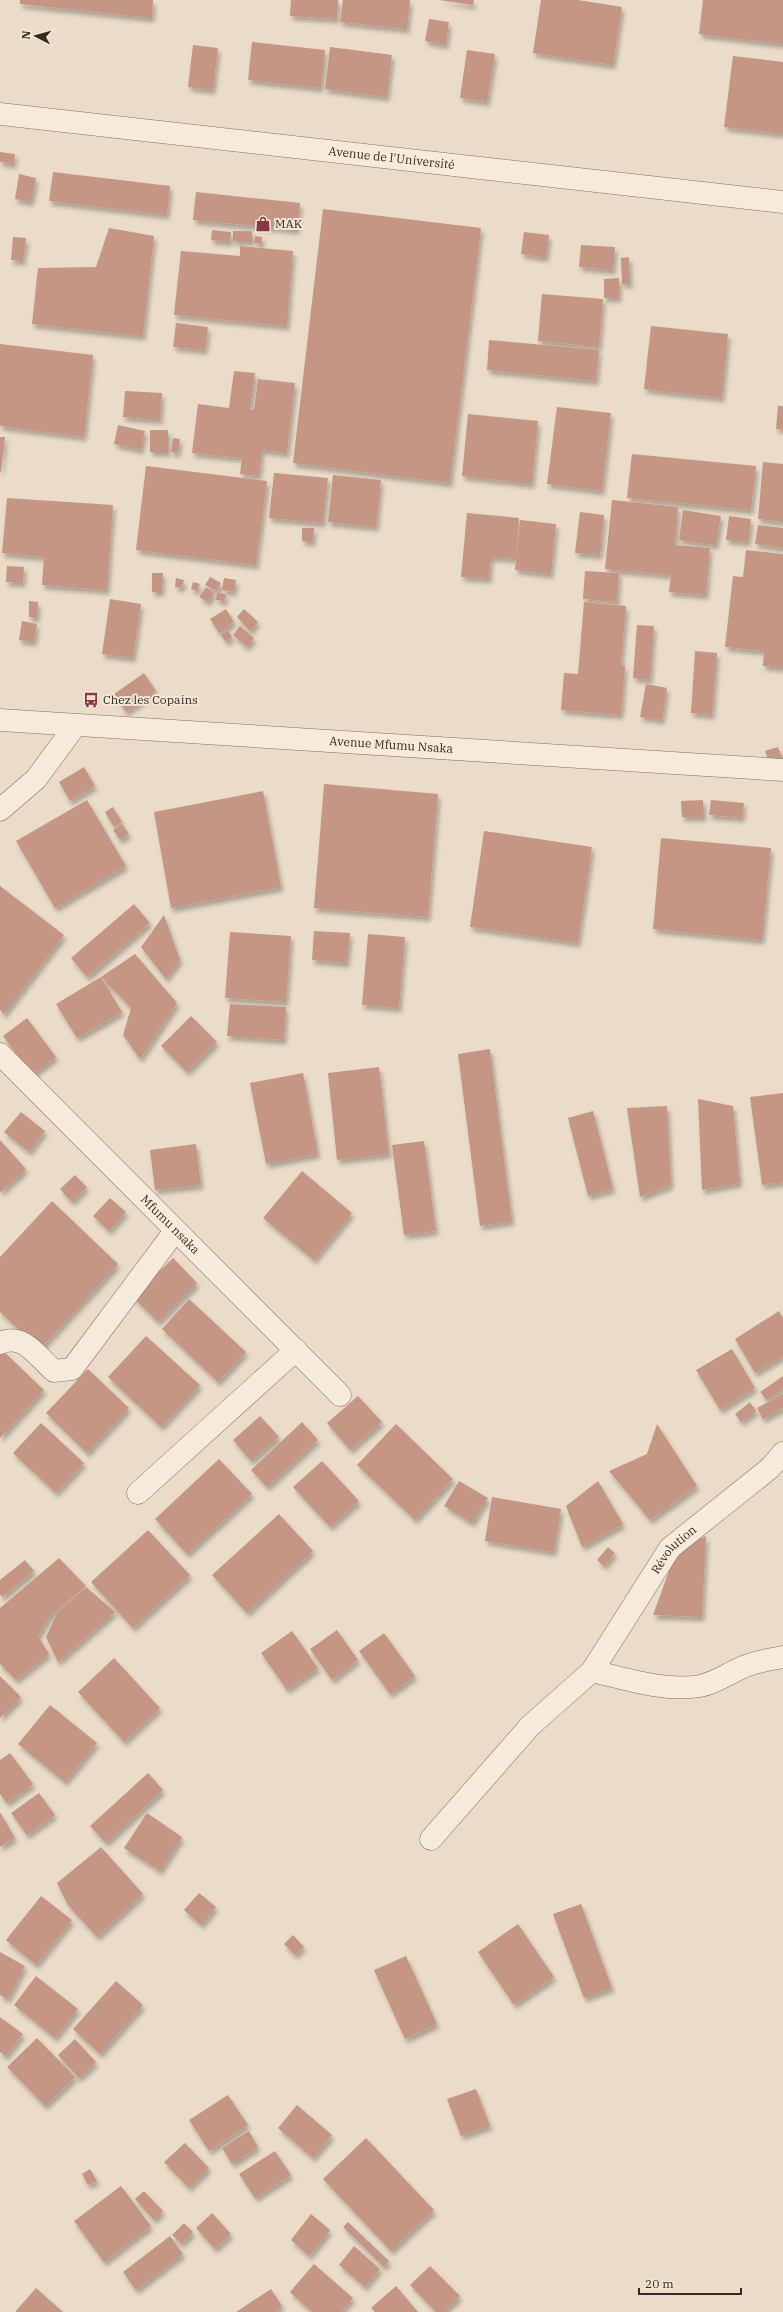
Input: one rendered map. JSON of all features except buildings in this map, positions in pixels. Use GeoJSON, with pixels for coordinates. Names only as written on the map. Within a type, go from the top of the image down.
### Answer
{"type":"FeatureCollection","features":[{"type":"Feature","properties":{"kind":"street","name":"Avenue de l'Université"},"geometry":{"type":"LineString","coordinates":[[0,114],[783,202]]}},
{"type":"Feature","properties":{"kind":"street","name":"Avenue Mfumu Nsaka"},"geometry":{"type":"LineString","coordinates":[[0,720],[75,726],[783,770]]}},
{"type":"Feature","properties":{"kind":"street"},"geometry":{"type":"LineString","coordinates":[[0,810],[36,779],[75,726]]}},
{"type":"Feature","properties":{"kind":"street","name":"Mfumu nsaka"},"geometry":{"type":"LineString","coordinates":[[0,1054],[175,1231],[340,1394]]}},
{"type":"Feature","properties":{"kind":"street"},"geometry":{"type":"LineString","coordinates":[[0,1343],[13,1338],[22,1341],[54,1371],[72,1369],[175,1231]]}},
{"type":"Feature","properties":{"kind":"street"},"geometry":{"type":"LineString","coordinates":[[138,1493],[296,1350]]}},
{"type":"Feature","properties":{"kind":"street","name":"Révolution"},"geometry":{"type":"LineString","coordinates":[[431,1839],[530,1726],[592,1671],[670,1548],[779,1464]]}},
{"type":"Feature","properties":{"kind":"street"},"geometry":{"type":"LineString","coordinates":[[592,1671],[650,1684],[681,1687],[700,1686],[716,1682],[740,1668],[783,1657]]}},
{"type":"Feature","properties":{"kind":"place","name":"MAK"},"geometry":{"type":"Point","coordinates":[263,224]}},
{"type":"Feature","properties":{"kind":"place","name":"Chez les Copains"},"geometry":{"type":"Point","coordinates":[91,700]}}]}
